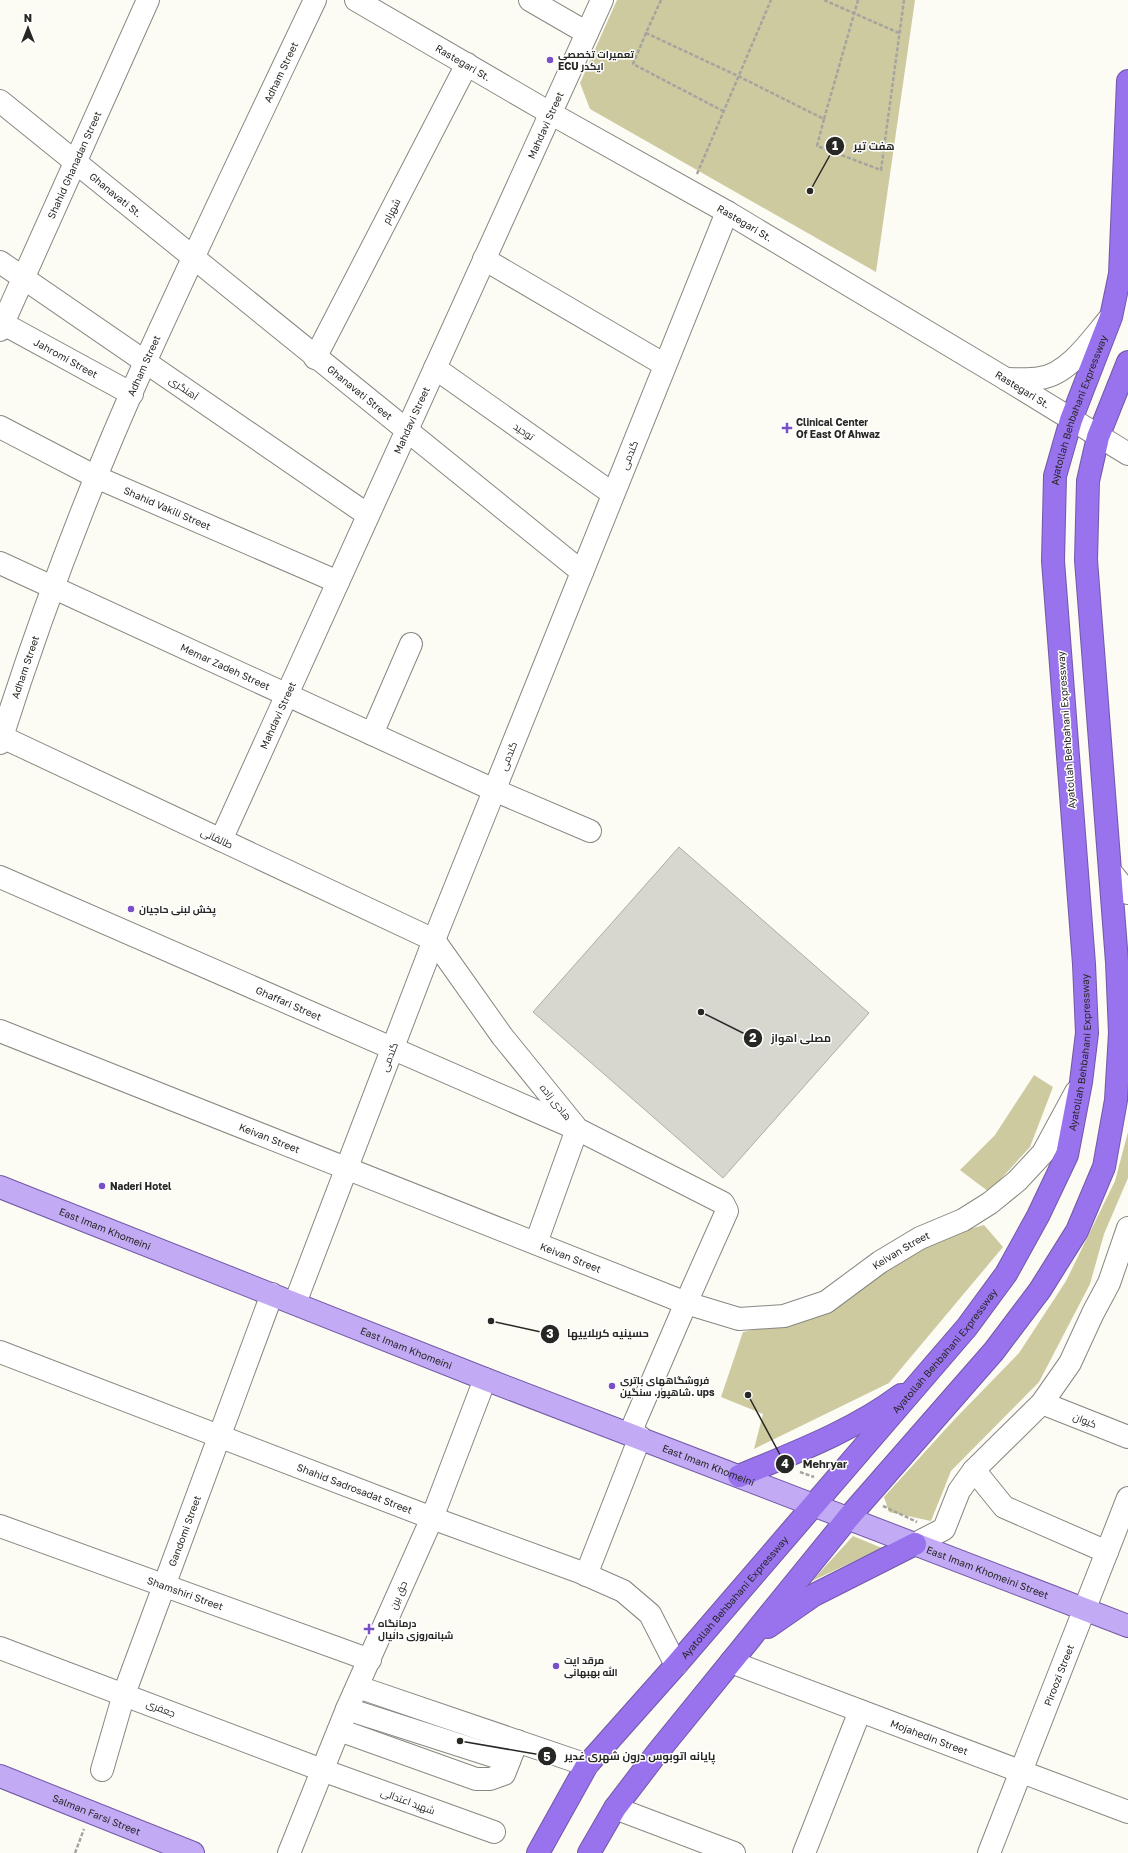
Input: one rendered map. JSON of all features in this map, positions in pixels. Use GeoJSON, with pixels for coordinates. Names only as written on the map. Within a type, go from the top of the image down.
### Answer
{"type":"FeatureCollection","features":[{"type":"Feature","properties":{"kind":"highway","name":"Ayatollah Behbahani Expressway"},"geometry":{"type":"LineString","coordinates":[[538,1853],[587,1765],[676,1665],[929,1374],[967,1328],[1006,1274],[1038,1216],[1067,1155],[1081,1082],[1087,1032],[1084,964],[1053,561],[1055,476],[1071,420],[1111,317],[1120,274],[1128,81]]}},
{"type":"Feature","properties":{"kind":"highway"},"geometry":{"type":"LineString","coordinates":[[589,1853],[615,1808],[731,1662],[848,1518],[994,1351],[1040,1290],[1076,1231],[1104,1166],[1116,1100],[1120,1033],[1117,962],[1086,560],[1088,481],[1098,437],[1128,362]]}},
{"type":"Feature","properties":{"kind":"highway"},"geometry":{"type":"LineString","coordinates":[[1053,561],[1086,560]]}},
{"type":"Feature","properties":{"kind":"highway"},"geometry":{"type":"LineString","coordinates":[[739,1476],[843,1430],[889,1404],[929,1374]]}},
{"type":"Feature","properties":{"kind":"highway"},"geometry":{"type":"LineString","coordinates":[[748,1642],[814,1595],[915,1544]]}},
{"type":"Feature","properties":{"kind":"main road","name":"East Imam Khomeini"},"geometry":{"type":"LineString","coordinates":[[0,1187],[485,1379],[635,1435],[848,1518]]}},
{"type":"Feature","properties":{"kind":"main road","name":"East Imam Khomeini Street"},"geometry":{"type":"LineString","coordinates":[[848,1518],[1128,1626]]}},
{"type":"Feature","properties":{"kind":"main road","name":"Salman Farsi Street"},"geometry":{"type":"LineString","coordinates":[[0,1776],[192,1853]]}},
{"type":"Feature","properties":{"kind":"street","name":"Shahid Ghanadan Street"},"geometry":{"type":"LineString","coordinates":[[1,325],[148,0]]}},
{"type":"Feature","properties":{"kind":"street","name":"Adham Street"},"geometry":{"type":"LineString","coordinates":[[1,739],[53,587],[96,477],[145,362],[315,0]]}},
{"type":"Feature","properties":{"kind":"street","name":"Rastegari St."},"geometry":{"type":"LineString","coordinates":[[356,0],[550,113],[690,190],[1006,379],[1098,437],[1128,454]]}},
{"type":"Feature","properties":{"kind":"street"},"geometry":{"type":"LineString","coordinates":[[530,0],[587,33]]}},
{"type":"Feature","properties":{"kind":"street","name":"Mahdavi Street"},"geometry":{"type":"LineString","coordinates":[[221,840],[602,0]]}},
{"type":"Feature","properties":{"kind":"street","name":"شهرام"},"geometry":{"type":"LineString","coordinates":[[315,358],[467,64]]}},
{"type":"Feature","properties":{"kind":"street","name":"Ghanavati St."},"geometry":{"type":"LineString","coordinates":[[0,101],[194,258]]}},
{"type":"Feature","properties":{"kind":"street","name":"گندمی"},"geometry":{"type":"LineString","coordinates":[[295,1303],[434,940],[727,212]]}},
{"type":"Feature","properties":{"kind":"street","name":"Ghanavati Street"},"geometry":{"type":"LineString","coordinates":[[194,258],[315,358],[582,572]]}},
{"type":"Feature","properties":{"kind":"street"},"geometry":{"type":"LineString","coordinates":[[484,259],[665,365]]}},
{"type":"Feature","properties":{"kind":"street","name":"آهنگری"},"geometry":{"type":"LineString","coordinates":[[0,262],[368,516]]}},
{"type":"Feature","properties":{"kind":"street"},"geometry":{"type":"LineString","coordinates":[[1006,379],[1042,378],[1059,372],[1071,363],[1111,317]]}},
{"type":"Feature","properties":{"kind":"street","name":"Jahromi Street"},"geometry":{"type":"LineString","coordinates":[[1,325],[132,394]]}},
{"type":"Feature","properties":{"kind":"street","name":"توحید"},"geometry":{"type":"LineString","coordinates":[[435,368],[613,494]]}},
{"type":"Feature","properties":{"kind":"street","name":"Shahid Vakili Street"},"geometry":{"type":"LineString","coordinates":[[0,427],[96,477],[338,582]]}},
{"type":"Feature","properties":{"kind":"street","name":"Memar Zadeh Street"},"geometry":{"type":"LineString","coordinates":[[0,563],[494,790],[590,831]]}},
{"type":"Feature","properties":{"kind":"street"},"geometry":{"type":"LineString","coordinates":[[372,734],[411,644]]}},
{"type":"Feature","properties":{"kind":"street","name":"طالقانی"},"geometry":{"type":"LineString","coordinates":[[1,739],[434,940]]}},
{"type":"Feature","properties":{"kind":"street"},"geometry":{"type":"LineString","coordinates":[[1110,871],[1128,893]]}},
{"type":"Feature","properties":{"kind":"street","name":"Ghaffari Street"},"geometry":{"type":"LineString","coordinates":[[0,877],[577,1129]]}},
{"type":"Feature","properties":{"kind":"street","name":"هادی زاده"},"geometry":{"type":"LineString","coordinates":[[434,940],[502,1036],[577,1129],[723,1203],[726,1207],[727,1210],[686,1302]]}},
{"type":"Feature","properties":{"kind":"street","name":"Keivan Street"},"geometry":{"type":"LineString","coordinates":[[0,1031],[686,1302],[739,1319],[784,1316],[826,1302],[880,1262],[920,1238],[963,1220],[990,1203],[1017,1181],[1043,1153],[1081,1082]]}},
{"type":"Feature","properties":{"kind":"street"},"geometry":{"type":"LineString","coordinates":[[536,1243],[577,1129]]}},
{"type":"Feature","properties":{"kind":"street"},"geometry":{"type":"LineString","coordinates":[[915,1544],[944,1529],[959,1491],[974,1470],[1042,1403],[1070,1363],[1093,1313],[1110,1283],[1128,1228]]}},
{"type":"Feature","properties":{"kind":"street","name":"Gandomi Street"},"geometry":{"type":"LineString","coordinates":[[102,1770],[124,1694],[272,1294]]}},
{"type":"Feature","properties":{"kind":"street"},"geometry":{"type":"LineString","coordinates":[[586,1575],[635,1435],[686,1302]]}},
{"type":"Feature","properties":{"kind":"street","name":"Shahid Sadrosadat Street"},"geometry":{"type":"LineString","coordinates":[[0,1352],[432,1518],[586,1575],[623,1591],[650,1614],[676,1665]]}},
{"type":"Feature","properties":{"kind":"street","name":"حق بین"},"geometry":{"type":"LineString","coordinates":[[289,1853],[338,1730],[432,1518],[485,1379]]}},
{"type":"Feature","properties":{"kind":"street","name":"کیوان"},"geometry":{"type":"LineString","coordinates":[[1042,1403],[1128,1437]]}},
{"type":"Feature","properties":{"kind":"street"},"geometry":{"type":"LineString","coordinates":[[974,1470],[1004,1507],[1107,1552]]}},
{"type":"Feature","properties":{"kind":"street","name":"Piroozi Street"},"geometry":{"type":"LineString","coordinates":[[989,1853],[1128,1498]]}},
{"type":"Feature","properties":{"kind":"street","name":"Shamshiri Street"},"geometry":{"type":"LineString","coordinates":[[0,1526],[370,1660]]}},
{"type":"Feature","properties":{"kind":"street","name":"جعفری"},"geometry":{"type":"LineString","coordinates":[[0,1648],[322,1770]]}},
{"type":"Feature","properties":{"kind":"street","name":"Mojahedin Street"},"geometry":{"type":"LineString","coordinates":[[731,1662],[1128,1812]]}},
{"type":"Feature","properties":{"kind":"street"},"geometry":{"type":"LineString","coordinates":[[358,1687],[587,1765]]}},
{"type":"Feature","properties":{"kind":"street"},"geometry":{"type":"LineString","coordinates":[[347,1709],[509,1761]]}},
{"type":"Feature","properties":{"kind":"street"},"geometry":{"type":"LineString","coordinates":[[804,1853],[860,1711]]}},
{"type":"Feature","properties":{"kind":"street"},"geometry":{"type":"LineString","coordinates":[[338,1730],[476,1779],[490,1779],[504,1774],[517,1741]]}},
{"type":"Feature","properties":{"kind":"street","name":"شهید اعتدالی"},"geometry":{"type":"LineString","coordinates":[[322,1770],[494,1832]]}},
{"type":"Feature","properties":{"kind":"street"},"geometry":{"type":"LineString","coordinates":[[615,1808],[734,1853]]}},
{"type":"Feature","properties":{"kind":"path"},"geometry":{"type":"LineString","coordinates":[[661,0],[633,64],[723,111]]}},
{"type":"Feature","properties":{"kind":"path"},"geometry":{"type":"LineString","coordinates":[[690,190],[771,0]]}},
{"type":"Feature","properties":{"kind":"path"},"geometry":{"type":"LineString","coordinates":[[824,0],[899,33]]}},
{"type":"Feature","properties":{"kind":"path"},"geometry":{"type":"LineString","coordinates":[[858,0],[817,146],[881,170],[904,0]]}},
{"type":"Feature","properties":{"kind":"path"},"geometry":{"type":"LineString","coordinates":[[646,33],[738,76],[824,119]]}},
{"type":"Feature","properties":{"kind":"path"},"geometry":{"type":"LineString","coordinates":[[75,1853],[89,1811]]}},
{"type":"Feature","properties":{"kind":"shaded area"},"geometry":{"type":"Polygon","coordinates":[[[617,0],[915,0],[876,272],[590,109],[580,83],[617,0]]]}},
{"type":"Feature","properties":{"kind":"shaded area"},"geometry":{"type":"Polygon","coordinates":[[[1034,1075],[1053,1087],[1030,1147],[989,1192],[960,1170],[995,1135],[1034,1075]]]}},
{"type":"Feature","properties":{"kind":"shaded area"},"geometry":{"type":"Polygon","coordinates":[[[1128,1132],[1128,1178],[1104,1234],[1090,1284],[1039,1382],[951,1471],[931,1521],[889,1512],[884,1497],[952,1422],[1019,1353],[1066,1281],[1115,1181],[1128,1132]]]}},
{"type":"Feature","properties":{"kind":"shaded area"},"geometry":{"type":"Polygon","coordinates":[[[984,1225],[1003,1247],[889,1383],[754,1449],[763,1414],[721,1397],[743,1332],[796,1320],[850,1299],[889,1267],[940,1237],[984,1225]]]}},
{"type":"Feature","properties":{"kind":"shaded area"},"geometry":{"type":"Polygon","coordinates":[[[853,1536],[882,1548],[812,1581],[853,1536]]]}},
{"type":"Feature","properties":{"kind":"building"},"geometry":{"type":"Polygon","coordinates":[[[679,847],[869,1013],[723,1178],[533,1012],[679,847]]]}},
{"type":"Feature","properties":{"kind":"place","name":"تعمیرات تخصصی ECU ایکدر"},"geometry":{"type":"Point","coordinates":[550,60]}},
{"type":"Feature","properties":{"kind":"place","name":"هفت تیر"},"geometry":{"type":"Point","coordinates":[810,191]}},
{"type":"Feature","properties":{"kind":"place","name":"Clinical Center Of East Of Ahwaz"},"geometry":{"type":"Point","coordinates":[787,428]}},
{"type":"Feature","properties":{"kind":"place","name":"پخش لبنی حاجیان"},"geometry":{"type":"Point","coordinates":[131,909]}},
{"type":"Feature","properties":{"kind":"place","name":"مصلی اهواز"},"geometry":{"type":"Point","coordinates":[701,1012]}},
{"type":"Feature","properties":{"kind":"place","name":"Naderi Hotel"},"geometry":{"type":"Point","coordinates":[102,1186]}},
{"type":"Feature","properties":{"kind":"place","name":"حسینیه کربلاییها"},"geometry":{"type":"Point","coordinates":[491,1321]}},
{"type":"Feature","properties":{"kind":"place","name":"فروشگاههای باتری شاهپور. سنگین. ups"},"geometry":{"type":"Point","coordinates":[612,1386]}},
{"type":"Feature","properties":{"kind":"place","name":"Mehryar"},"geometry":{"type":"Point","coordinates":[748,1395]}},
{"type":"Feature","properties":{"kind":"place","name":"درمانگاه شبانه‌روزی دانیال"},"geometry":{"type":"Point","coordinates":[369,1629]}},
{"type":"Feature","properties":{"kind":"place","name":"مرقد ایت الله بهبهانی"},"geometry":{"type":"Point","coordinates":[556,1666]}},
{"type":"Feature","properties":{"kind":"place","name":"پایانه اتوبوس درون شهری غدیر"},"geometry":{"type":"Point","coordinates":[460,1741]}}]}
